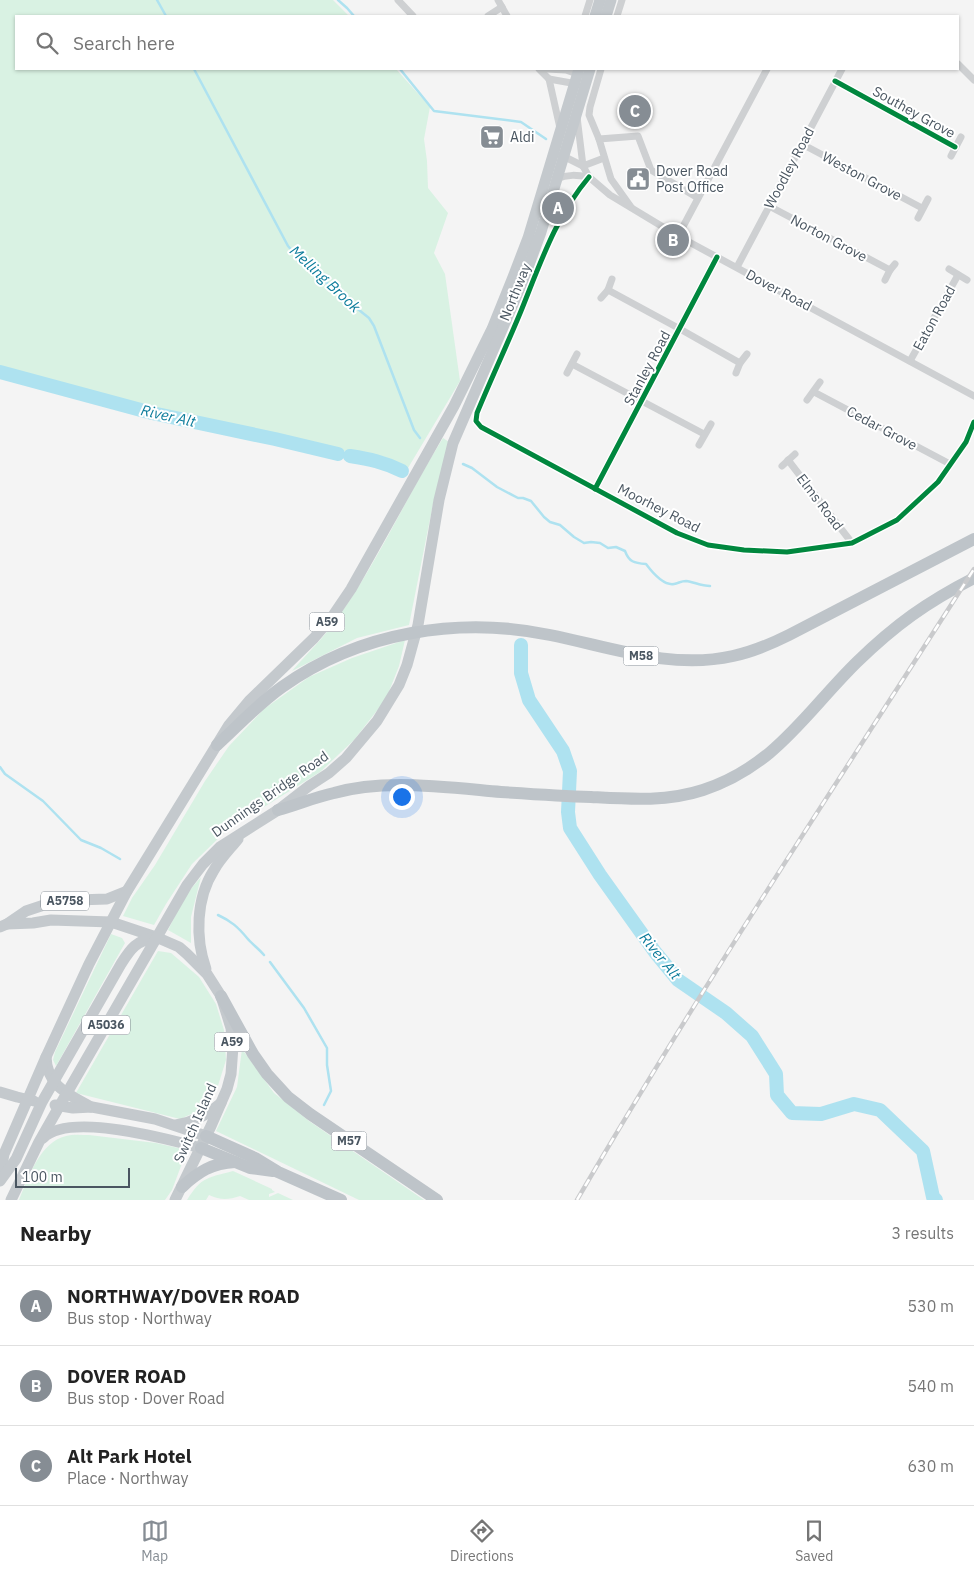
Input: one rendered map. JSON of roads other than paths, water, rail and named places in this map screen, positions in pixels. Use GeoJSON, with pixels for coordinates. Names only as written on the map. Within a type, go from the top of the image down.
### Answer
{"type":"FeatureCollection","features":[{"type":"Feature","properties":{"kind":"highway"},"geometry":{"type":"LineString","coordinates":[[595,15],[600,0]]}},
{"type":"Feature","properties":{"kind":"highway"},"geometry":{"type":"LineString","coordinates":[[606,15],[611,0]]}},
{"type":"Feature","properties":{"kind":"highway","name":"Northway"},"geometry":{"type":"LineString","coordinates":[[217,745],[229,725],[249,701],[308,644],[332,617],[351,588],[413,480],[461,392],[492,330],[558,154],[577,112],[580,77]]}},
{"type":"Feature","properties":{"kind":"highway","name":"Northway"},"geometry":{"type":"LineString","coordinates":[[439,500],[453,442],[523,281],[541,232],[556,179],[560,130],[580,77]]}},
{"type":"Feature","properties":{"kind":"highway","name":"Dunnings Bridge Road"},"geometry":{"type":"LineString","coordinates":[[156,937],[186,885],[202,864],[220,847],[278,810],[308,786],[329,773],[346,758],[377,721],[399,685],[412,651],[439,500]]}},
{"type":"Feature","properties":{"kind":"highway","name":"M58"},"geometry":{"type":"LineString","coordinates":[[217,745],[258,706],[293,680],[343,654],[384,639],[424,630],[504,629],[549,635],[639,656],[690,661],[716,660],[766,646],[974,539]]}},
{"type":"Feature","properties":{"kind":"highway"},"geometry":{"type":"LineString","coordinates":[[278,810],[336,792],[379,786],[431,786],[626,799],[677,796],[702,790],[746,771],[764,758],[893,629],[926,604],[974,578]]}},
{"type":"Feature","properties":{"kind":"highway","name":"A59"},"geometry":{"type":"LineString","coordinates":[[127,891],[217,745]]}},
{"type":"Feature","properties":{"kind":"highway","name":"A59"},"geometry":{"type":"LineString","coordinates":[[207,974],[201,956],[199,926],[205,891],[213,871],[244,832]]}},
{"type":"Feature","properties":{"kind":"highway","name":"A5036"},"geometry":{"type":"LineString","coordinates":[[0,1176],[4,1154],[46,1057],[89,964],[127,891]]}},
{"type":"Feature","properties":{"kind":"highway","name":"A5758"},"geometry":{"type":"LineString","coordinates":[[4,925],[26,911],[44,905],[77,900],[107,899],[127,891]]}},
{"type":"Feature","properties":{"kind":"highway","name":"Switch Island"},"geometry":{"type":"LineString","coordinates":[[4,925],[51,920],[110,922],[156,937],[179,947],[187,954],[207,974],[221,996],[233,1046],[228,1090],[175,1200]]}},
{"type":"Feature","properties":{"kind":"highway"},"geometry":{"type":"LineString","coordinates":[[110,922],[145,957]]}},
{"type":"Feature","properties":{"kind":"highway"},"geometry":{"type":"LineString","coordinates":[[0,1182],[16,1159],[42,1102],[121,964],[135,945],[141,941],[156,937]]}},
{"type":"Feature","properties":{"kind":"highway","name":"A5036"},"geometry":{"type":"LineString","coordinates":[[11,1200],[39,1142],[156,937]]}},
{"type":"Feature","properties":{"kind":"highway","name":"M57"},"geometry":{"type":"LineString","coordinates":[[221,996],[258,1061],[288,1097],[437,1200]]}},
{"type":"Feature","properties":{"kind":"highway"},"geometry":{"type":"LineString","coordinates":[[46,1057],[46,1066],[54,1082],[67,1093],[92,1107]]}},
{"type":"Feature","properties":{"kind":"highway"},"geometry":{"type":"LineString","coordinates":[[0,1092],[27,1100],[73,1108],[92,1107]]}},
{"type":"Feature","properties":{"kind":"highway"},"geometry":{"type":"LineString","coordinates":[[176,1125],[189,1122],[213,1111],[222,1102]]}},
{"type":"Feature","properties":{"kind":"highway","name":"Switch Island"},"geometry":{"type":"LineString","coordinates":[[92,1107],[156,1119],[176,1125],[204,1142]]}},
{"type":"Feature","properties":{"kind":"highway"},"geometry":{"type":"LineString","coordinates":[[39,1142],[47,1134],[62,1129],[88,1127],[204,1142],[255,1158],[278,1172],[341,1200]]}},
{"type":"Feature","properties":{"kind":"highway"},"geometry":{"type":"LineString","coordinates":[[204,1142],[250,1168],[278,1172]]}},
{"type":"Feature","properties":{"kind":"highway"},"geometry":{"type":"LineString","coordinates":[[182,1187],[202,1170],[213,1165],[237,1162]]}},
{"type":"Feature","properties":{"kind":"street"},"geometry":{"type":"LineString","coordinates":[[398,0],[412,15]]}},
{"type":"Feature","properties":{"kind":"street"},"geometry":{"type":"LineString","coordinates":[[498,0],[506,15]]}},
{"type":"Feature","properties":{"kind":"street"},"geometry":{"type":"LineString","coordinates":[[585,15],[590,0]]}},
{"type":"Feature","properties":{"kind":"street"},"geometry":{"type":"LineString","coordinates":[[617,15],[622,0]]}},
{"type":"Feature","properties":{"kind":"street"},"geometry":{"type":"LineString","coordinates":[[490,15],[502,8]]}},
{"type":"Feature","properties":{"kind":"street"},"geometry":{"type":"LineString","coordinates":[[959,65],[974,80]]}},
{"type":"Feature","properties":{"kind":"street"},"geometry":{"type":"LineString","coordinates":[[540,70],[549,79],[560,130]]}},
{"type":"Feature","properties":{"kind":"street"},"geometry":{"type":"LineString","coordinates":[[566,70],[580,77]]}},
{"type":"Feature","properties":{"kind":"street"},"geometry":{"type":"LineString","coordinates":[[601,70],[589,115],[611,179],[632,209]]}},
{"type":"Feature","properties":{"kind":"street"},"geometry":{"type":"LineString","coordinates":[[678,236],[766,70]]}},
{"type":"Feature","properties":{"kind":"street","name":"Woodley Road"},"geometry":{"type":"LineString","coordinates":[[737,267],[841,70]]}},
{"type":"Feature","properties":{"kind":"street"},"geometry":{"type":"LineString","coordinates":[[549,79],[580,77]]}},
{"type":"Feature","properties":{"kind":"street","name":"Southey Grove"},"geometry":{"type":"LineString","coordinates":[[835,81],[956,147]]}},
{"type":"Feature","properties":{"kind":"street","name":"Dover Road"},"geometry":{"type":"LineString","coordinates":[[577,112],[583,166],[589,177],[610,195],[678,236],[974,396]]}},
{"type":"Feature","properties":{"kind":"street"},"geometry":{"type":"LineString","coordinates":[[598,139],[638,136],[650,170],[698,198]]}},
{"type":"Feature","properties":{"kind":"street","name":"Southey Grove"},"geometry":{"type":"LineString","coordinates":[[951,156],[961,137]]}},
{"type":"Feature","properties":{"kind":"street","name":"Weston Grove"},"geometry":{"type":"LineString","coordinates":[[802,144],[922,208]]}},
{"type":"Feature","properties":{"kind":"street"},"geometry":{"type":"LineString","coordinates":[[558,154],[583,166],[604,158]]}},
{"type":"Feature","properties":{"kind":"street"},"geometry":{"type":"LineString","coordinates":[[556,179],[573,175],[589,177]]}},
{"type":"Feature","properties":{"kind":"street","name":"Northway"},"geometry":{"type":"LineString","coordinates":[[476,422],[477,414],[540,260],[576,193],[589,177]]}},
{"type":"Feature","properties":{"kind":"street"},"geometry":{"type":"LineString","coordinates":[[600,187],[611,179]]}},
{"type":"Feature","properties":{"kind":"street"},"geometry":{"type":"LineString","coordinates":[[918,218],[928,199]]}},
{"type":"Feature","properties":{"kind":"street","name":"Norton Grove"},"geometry":{"type":"LineString","coordinates":[[769,206],[890,270]]}},
{"type":"Feature","properties":{"kind":"street","name":"Stanley Road"},"geometry":{"type":"LineString","coordinates":[[595,488],[717,257]]}},
{"type":"Feature","properties":{"kind":"street"},"geometry":{"type":"LineString","coordinates":[[885,280],[895,264]]}},
{"type":"Feature","properties":{"kind":"street","name":"Eaton Road"},"geometry":{"type":"LineString","coordinates":[[949,269],[967,280]]}},
{"type":"Feature","properties":{"kind":"street","name":"Eaton Road"},"geometry":{"type":"LineString","coordinates":[[910,361],[958,275]]}},
{"type":"Feature","properties":{"kind":"street"},"geometry":{"type":"LineString","coordinates":[[601,298],[608,290],[612,279]]}},
{"type":"Feature","properties":{"kind":"street"},"geometry":{"type":"LineString","coordinates":[[608,290],[680,328],[740,363]]}},
{"type":"Feature","properties":{"kind":"street"},"geometry":{"type":"LineString","coordinates":[[567,373],[577,354]]}},
{"type":"Feature","properties":{"kind":"street"},"geometry":{"type":"LineString","coordinates":[[736,373],[740,363],[747,354]]}},
{"type":"Feature","properties":{"kind":"street"},"geometry":{"type":"LineString","coordinates":[[572,364],[704,434]]}},
{"type":"Feature","properties":{"kind":"street"},"geometry":{"type":"LineString","coordinates":[[807,400],[820,382]]}},
{"type":"Feature","properties":{"kind":"street","name":"Cedar Grove"},"geometry":{"type":"LineString","coordinates":[[814,392],[950,464]]}},
{"type":"Feature","properties":{"kind":"street","name":"Moorhey Road"},"geometry":{"type":"LineString","coordinates":[[476,422],[481,427],[677,533],[708,545],[744,550],[787,552],[852,543],[897,520],[938,482],[966,442],[974,422]]}},
{"type":"Feature","properties":{"kind":"street"},"geometry":{"type":"LineString","coordinates":[[700,446],[710,424]]}},
{"type":"Feature","properties":{"kind":"street","name":"Elms Road"},"geometry":{"type":"LineString","coordinates":[[782,466],[795,454]]}},
{"type":"Feature","properties":{"kind":"street","name":"Elms Road"},"geometry":{"type":"LineString","coordinates":[[788,460],[852,543]]}},
{"type":"Feature","properties":{"kind":"waterway","name":"Melling Brook"},"geometry":{"type":"LineString","coordinates":[[157,0],[165,15]]}},
{"type":"Feature","properties":{"kind":"waterway"},"geometry":{"type":"LineString","coordinates":[[338,0],[353,15]]}},
{"type":"Feature","properties":{"kind":"waterway","name":"Melling Brook"},"geometry":{"type":"LineString","coordinates":[[195,70],[288,246],[301,261],[369,318],[374,326],[414,430],[420,438]]}},
{"type":"Feature","properties":{"kind":"waterway"},"geometry":{"type":"LineString","coordinates":[[401,70],[434,111],[521,122],[546,139]]}},
{"type":"Feature","properties":{"kind":"waterway","name":"River Alt"},"geometry":{"type":"LineString","coordinates":[[0,372],[152,413],[338,454]]}},
{"type":"Feature","properties":{"kind":"waterway","name":"River Alt"},"geometry":{"type":"LineString","coordinates":[[350,456],[376,461],[402,471]]}},
{"type":"Feature","properties":{"kind":"waterway","name":"Melling Brook"},"geometry":{"type":"LineString","coordinates":[[463,464],[472,468],[497,487],[518,498],[531,501],[550,522],[560,525],[584,543],[600,543],[608,548],[616,547],[625,551],[630,560],[646,564],[658,578],[666,583],[674,584],[686,581],[710,586]]}},
{"type":"Feature","properties":{"kind":"waterway","name":"River Alt"},"geometry":{"type":"LineString","coordinates":[[521,645],[521,673],[529,700],[563,751],[570,771],[568,812],[570,828],[600,875],[655,952],[678,980],[726,1013],[752,1036],[776,1074],[777,1095],[792,1113],[821,1114],[854,1104],[880,1110],[923,1151],[933,1197],[936,1200]]}},
{"type":"Feature","properties":{"kind":"waterway"},"geometry":{"type":"LineString","coordinates":[[0,767],[5,774],[43,801],[81,840],[101,848],[120,859]]}},
{"type":"Feature","properties":{"kind":"waterway"},"geometry":{"type":"LineString","coordinates":[[218,915],[237,927],[264,955]]}},
{"type":"Feature","properties":{"kind":"waterway"},"geometry":{"type":"LineString","coordinates":[[270,962],[304,1008],[327,1048],[327,1065],[331,1091],[324,1105]]}},
{"type":"Feature","properties":{"kind":"railway"},"geometry":{"type":"LineString","coordinates":[[577,1200],[722,961],[974,569]]}},
{"type":"Feature","properties":{"kind":"place","name":"Alt Park Hotel"},"geometry":{"type":"Point","coordinates":[635,111]}},
{"type":"Feature","properties":{"kind":"place","name":"Aldi"},"geometry":{"type":"Point","coordinates":[492,137]}},
{"type":"Feature","properties":{"kind":"place","name":"Dover Road Post Office"},"geometry":{"type":"Point","coordinates":[638,179]}},
{"type":"Feature","properties":{"kind":"place","name":"NORTHWAY/DOVER ROAD"},"geometry":{"type":"Point","coordinates":[558,208]}},
{"type":"Feature","properties":{"kind":"place","name":"DOVER ROAD"},"geometry":{"type":"Point","coordinates":[673,240]}}]}
